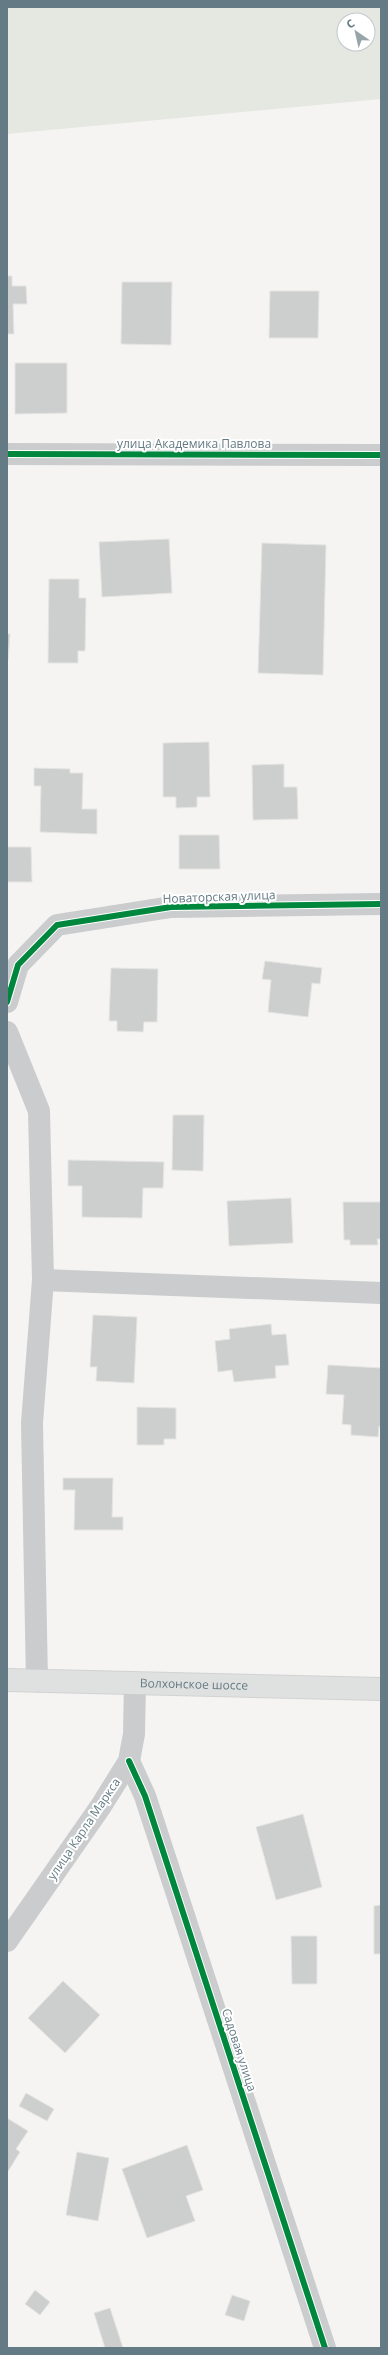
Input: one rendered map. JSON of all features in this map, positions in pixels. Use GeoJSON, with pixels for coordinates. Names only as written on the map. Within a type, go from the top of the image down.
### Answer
{"type":"FeatureCollection","features":[{"type":"Feature","properties":{"kind":"main road","name":"Волхонское шоссе"},"geometry":{"type":"LineString","coordinates":[[7,1680],[381,1689]]}},
{"type":"Feature","properties":{"kind":"street","name":"улица Академика Павлова"},"geometry":{"type":"LineString","coordinates":[[7,454],[381,455]]}},
{"type":"Feature","properties":{"kind":"street","name":"Новаторская улица"},"geometry":{"type":"LineString","coordinates":[[7,1002],[18,965],[57,925],[171,907],[381,904]]}},
{"type":"Feature","properties":{"kind":"street"},"geometry":{"type":"LineString","coordinates":[[7,1032],[39,1111],[43,1280],[32,1422],[37,1681]]}},
{"type":"Feature","properties":{"kind":"street"},"geometry":{"type":"LineString","coordinates":[[43,1280],[381,1293]]}},
{"type":"Feature","properties":{"kind":"street","name":"улица Карла Маркса"},"geometry":{"type":"LineString","coordinates":[[7,1941],[101,1806],[129,1761],[134,1734],[135,1683]]}},
{"type":"Feature","properties":{"kind":"street","name":"Садовая улица"},"geometry":{"type":"LineString","coordinates":[[129,1761],[145,1796],[325,2348]]}},
{"type":"Feature","properties":{"kind":"shaded area"},"geometry":{"type":"Polygon","coordinates":[[[7,7],[381,7],[381,99],[7,134],[7,7]]]}},
{"type":"Feature","properties":{"kind":"building"},"geometry":{"type":"Polygon","coordinates":[[[7,276],[12,276],[12,286],[26,286],[27,304],[13,304],[14,334],[7,334],[7,276]]]}},
{"type":"Feature","properties":{"kind":"building"},"geometry":{"type":"Polygon","coordinates":[[[122,282],[172,282],[171,345],[121,344],[122,282]]]}},
{"type":"Feature","properties":{"kind":"building"},"geometry":{"type":"Polygon","coordinates":[[[270,291],[319,291],[318,338],[269,338],[270,291]]]}},
{"type":"Feature","properties":{"kind":"building"},"geometry":{"type":"Polygon","coordinates":[[[15,363],[67,363],[67,413],[15,414],[15,363]]]}},
{"type":"Feature","properties":{"kind":"building"},"geometry":{"type":"Polygon","coordinates":[[[169,539],[172,593],[102,597],[99,542],[169,539]]]}},
{"type":"Feature","properties":{"kind":"building"},"geometry":{"type":"Polygon","coordinates":[[[262,543],[326,545],[323,675],[258,673],[262,543]]]}},
{"type":"Feature","properties":{"kind":"building"},"geometry":{"type":"Polygon","coordinates":[[[49,579],[79,579],[79,598],[86,598],[85,651],[78,651],[78,663],[48,663],[49,579]]]}},
{"type":"Feature","properties":{"kind":"building"},"geometry":{"type":"Polygon","coordinates":[[[7,634],[10,634],[8,660],[7,660],[7,634]]]}},
{"type":"Feature","properties":{"kind":"building"},"geometry":{"type":"Polygon","coordinates":[[[209,742],[210,797],[197,797],[197,807],[176,808],[176,797],[163,797],[163,743],[209,742]]]}},
{"type":"Feature","properties":{"kind":"building"},"geometry":{"type":"Polygon","coordinates":[[[284,764],[284,787],[297,787],[298,819],[253,820],[252,765],[284,764]]]}},
{"type":"Feature","properties":{"kind":"building"},"geometry":{"type":"Polygon","coordinates":[[[34,768],[70,769],[70,773],[83,773],[82,809],[97,809],[97,834],[40,832],[41,786],[34,786],[34,768]]]}},
{"type":"Feature","properties":{"kind":"building"},"geometry":{"type":"Polygon","coordinates":[[[179,835],[219,835],[220,869],[179,869],[179,835]]]}},
{"type":"Feature","properties":{"kind":"building"},"geometry":{"type":"Polygon","coordinates":[[[7,847],[31,847],[32,882],[7,882],[7,847]]]}},
{"type":"Feature","properties":{"kind":"building"},"geometry":{"type":"Polygon","coordinates":[[[265,961],[322,968],[320,984],[312,983],[308,1017],[268,1012],[271,980],[262,979],[265,961]]]}},
{"type":"Feature","properties":{"kind":"building"},"geometry":{"type":"Polygon","coordinates":[[[111,968],[158,969],[157,1022],[144,1022],[143,1032],[117,1031],[117,1021],[109,1021],[111,968]]]}},
{"type":"Feature","properties":{"kind":"building"},"geometry":{"type":"Polygon","coordinates":[[[173,1115],[204,1115],[203,1171],[172,1170],[173,1115]]]}},
{"type":"Feature","properties":{"kind":"building"},"geometry":{"type":"Polygon","coordinates":[[[68,1160],[164,1162],[163,1188],[143,1188],[142,1218],[82,1217],[82,1186],[68,1186],[68,1160]]]}},
{"type":"Feature","properties":{"kind":"building"},"geometry":{"type":"Polygon","coordinates":[[[291,1198],[293,1243],[229,1246],[227,1201],[291,1198]]]}},
{"type":"Feature","properties":{"kind":"building"},"geometry":{"type":"Polygon","coordinates":[[[343,1202],[381,1202],[381,1239],[377,1239],[378,1245],[350,1245],[350,1240],[344,1240],[343,1202]]]}},
{"type":"Feature","properties":{"kind":"building"},"geometry":{"type":"Polygon","coordinates":[[[93,1315],[137,1317],[134,1383],[96,1381],[97,1367],[90,1367],[93,1315]]]}},
{"type":"Feature","properties":{"kind":"building"},"geometry":{"type":"Polygon","coordinates":[[[271,1324],[272,1335],[286,1334],[289,1365],[275,1366],[276,1378],[234,1382],[232,1370],[218,1372],[215,1341],[230,1339],[229,1329],[271,1324]]]}},
{"type":"Feature","properties":{"kind":"building"},"geometry":{"type":"Polygon","coordinates":[[[328,1365],[381,1368],[381,1427],[379,1426],[378,1437],[351,1435],[351,1425],[342,1424],[344,1395],[326,1394],[328,1365]]]}},
{"type":"Feature","properties":{"kind":"building"},"geometry":{"type":"Polygon","coordinates":[[[137,1407],[176,1408],[176,1439],[164,1439],[164,1445],[137,1445],[137,1407]]]}},
{"type":"Feature","properties":{"kind":"building"},"geometry":{"type":"Polygon","coordinates":[[[63,1478],[113,1478],[112,1517],[123,1517],[123,1530],[74,1530],[75,1490],[63,1490],[63,1478]]]}},
{"type":"Feature","properties":{"kind":"building"},"geometry":{"type":"Polygon","coordinates":[[[303,1814],[322,1887],[276,1900],[256,1827],[303,1814]]]}},
{"type":"Feature","properties":{"kind":"building"},"geometry":{"type":"Polygon","coordinates":[[[381,1905],[381,1954],[374,1954],[374,1906],[381,1905]]]}},
{"type":"Feature","properties":{"kind":"building"},"geometry":{"type":"Polygon","coordinates":[[[291,1936],[317,1936],[317,1984],[292,1984],[291,1936]]]}},
{"type":"Feature","properties":{"kind":"building"},"geometry":{"type":"Polygon","coordinates":[[[63,1981],[100,2015],[65,2053],[28,2018],[63,1981]]]}},
{"type":"Feature","properties":{"kind":"building"},"geometry":{"type":"Polygon","coordinates":[[[26,2093],[54,2109],[47,2121],[19,2106],[26,2093]]]}},
{"type":"Feature","properties":{"kind":"building"},"geometry":{"type":"Polygon","coordinates":[[[7,2118],[28,2131],[16,2149],[20,2152],[7,2173],[7,2118]]]}},
{"type":"Feature","properties":{"kind":"building"},"geometry":{"type":"Polygon","coordinates":[[[187,2145],[203,2190],[186,2196],[195,2221],[147,2238],[122,2169],[187,2145]]]}},
{"type":"Feature","properties":{"kind":"building"},"geometry":{"type":"Polygon","coordinates":[[[77,2152],[109,2158],[98,2221],[66,2215],[77,2152]]]}},
{"type":"Feature","properties":{"kind":"building"},"geometry":{"type":"Polygon","coordinates":[[[35,2290],[50,2302],[40,2315],[25,2304],[35,2290]]]}},
{"type":"Feature","properties":{"kind":"building"},"geometry":{"type":"Polygon","coordinates":[[[232,2295],[250,2301],[244,2321],[225,2315],[232,2295]]]}},
{"type":"Feature","properties":{"kind":"building"},"geometry":{"type":"Polygon","coordinates":[[[110,2308],[123,2348],[105,2348],[94,2313],[110,2308]]]}},
{"type":"Feature","properties":{"kind":"cycle path"},"geometry":{"type":"LineString","coordinates":[[7,454],[381,455]]}},
{"type":"Feature","properties":{"kind":"cycle path"},"geometry":{"type":"LineString","coordinates":[[7,1002],[18,965],[57,925],[171,907],[381,904]]}},
{"type":"Feature","properties":{"kind":"cycle path"},"geometry":{"type":"LineString","coordinates":[[129,1761],[145,1796],[325,2348]]}}]}
